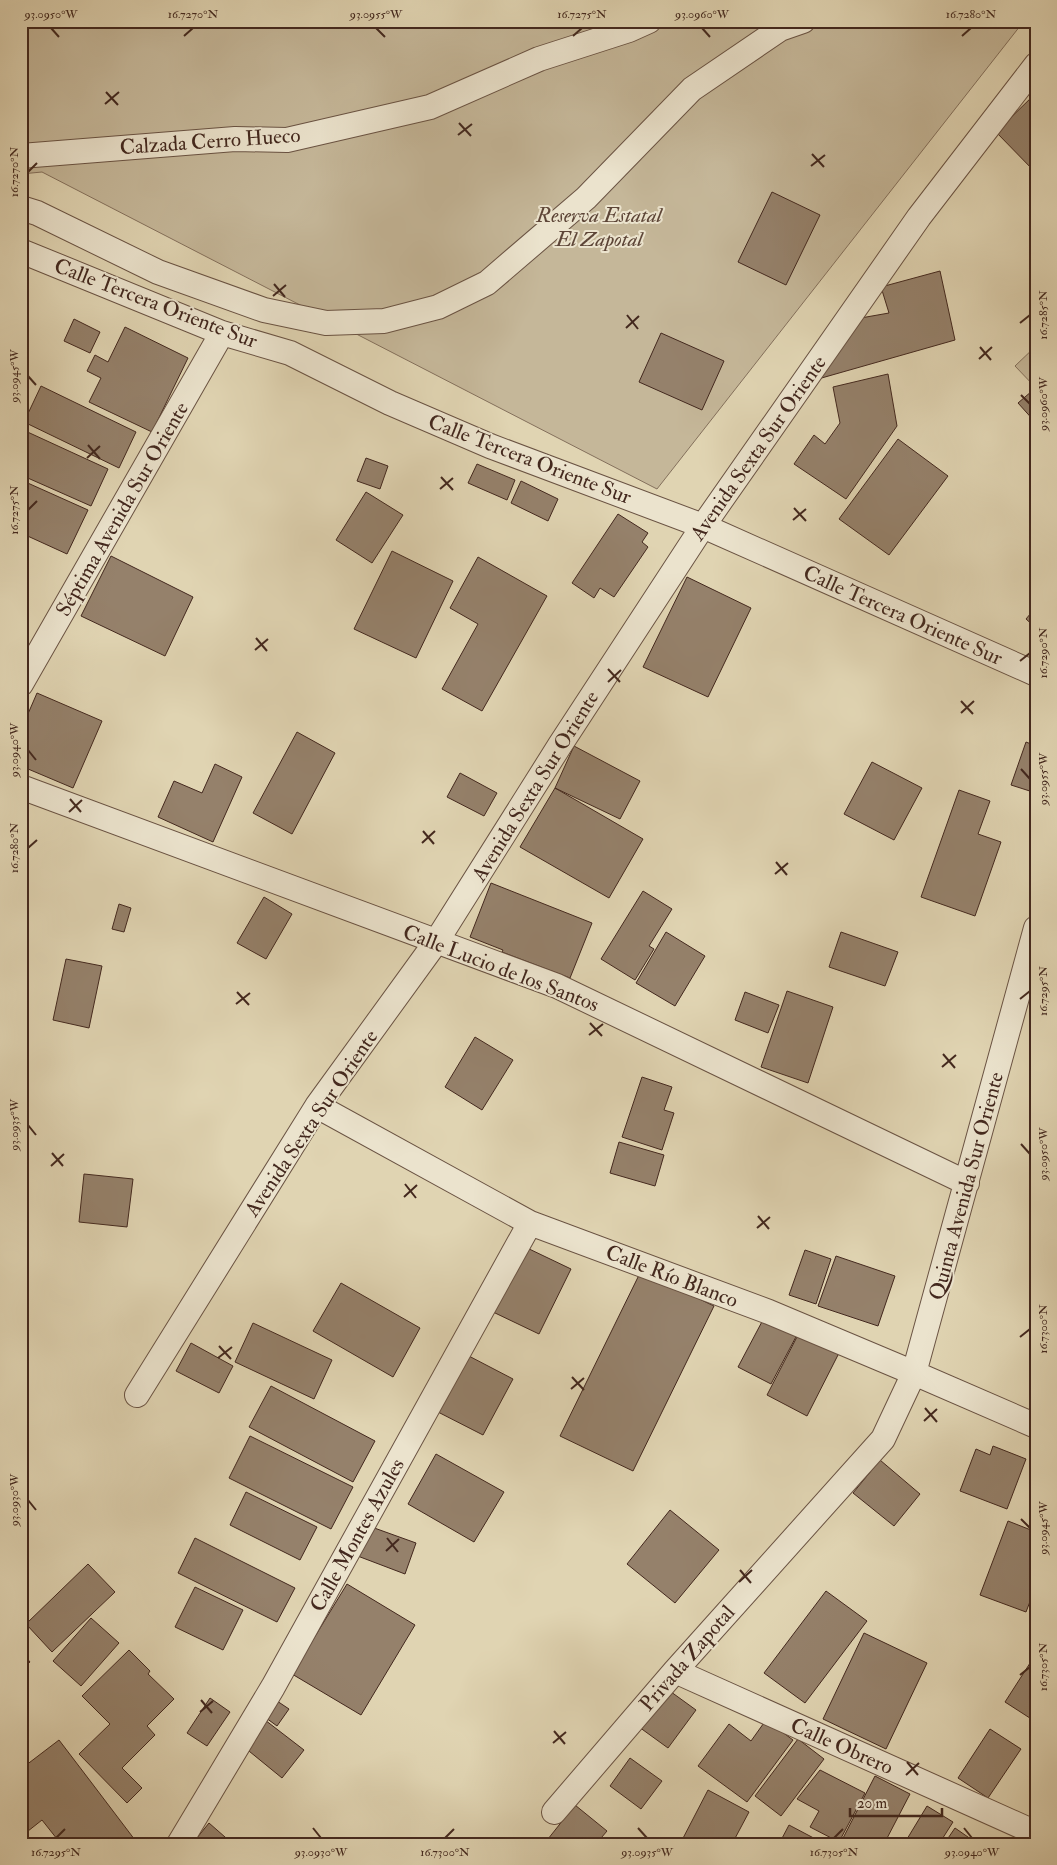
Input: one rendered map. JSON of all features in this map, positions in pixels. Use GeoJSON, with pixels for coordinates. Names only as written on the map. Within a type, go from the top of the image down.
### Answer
{"type":"FeatureCollection","features":[{"type":"Feature","properties":{"kind":"street","name":"Calzada Cerro Hueco"},"geometry":{"type":"LineString","coordinates":[[21,156],[235,139],[287,140],[430,107],[540,59],[628,30],[649,21]]}},
{"type":"Feature","properties":{"kind":"street"},"geometry":{"type":"LineString","coordinates":[[21,208],[37,213],[158,272],[264,310],[326,323],[384,321],[438,307],[487,284],[586,198],[692,89],[780,29],[802,21]]}},
{"type":"Feature","properties":{"kind":"street","name":"Avenida Sexta Sur Oriente"},"geometry":{"type":"LineString","coordinates":[[137,1395],[317,1106],[436,942],[560,745],[703,526],[919,216],[1036,65]]}},
{"type":"Feature","properties":{"kind":"street","name":"Calle Tercera Oriente Sur"},"geometry":{"type":"LineString","coordinates":[[21,251],[222,333],[290,354],[390,403],[490,446],[703,526],[1036,674]]}},
{"type":"Feature","properties":{"kind":"street","name":"Séptima Avenida Sur Oriente"},"geometry":{"type":"LineString","coordinates":[[21,684],[222,333]]}},
{"type":"Feature","properties":{"kind":"street","name":"Calle Lucio de los Santos"},"geometry":{"type":"LineString","coordinates":[[21,787],[557,986],[967,1183]]}},
{"type":"Feature","properties":{"kind":"street","name":"Quinta Avenida Sur Oriente"},"geometry":{"type":"LineString","coordinates":[[883,1440],[914,1373],[1036,928]]}},
{"type":"Feature","properties":{"kind":"street","name":"Calle Río Blanco"},"geometry":{"type":"LineString","coordinates":[[317,1106],[530,1223],[769,1312],[1036,1426]]}},
{"type":"Feature","properties":{"kind":"street","name":"Calle Montes Azules"},"geometry":{"type":"LineString","coordinates":[[179,1844],[273,1686],[530,1223]]}},
{"type":"Feature","properties":{"kind":"street","name":"Privada Zapotal"},"geometry":{"type":"LineString","coordinates":[[554,1812],[675,1671],[883,1440]]}},
{"type":"Feature","properties":{"kind":"street","name":"Calle Obrero"},"geometry":{"type":"LineString","coordinates":[[675,1671],[1036,1833]]}},
{"type":"Feature","properties":{"kind":"green space","name":"Reserva Estatal El Zapotal"},"geometry":{"type":"Polygon","coordinates":[[[21,21],[1024,21],[657,489],[42,172],[21,174],[21,21]]]}},
{"type":"Feature","properties":{"kind":"green space"},"geometry":{"type":"Polygon","coordinates":[[[1036,346],[1036,388],[1015,366],[1036,346]]]}},
{"type":"Feature","properties":{"kind":"building"},"geometry":{"type":"Polygon","coordinates":[[[1036,93],[1036,173],[996,132],[1036,93]]]}},
{"type":"Feature","properties":{"kind":"building"},"geometry":{"type":"Polygon","coordinates":[[[772,192],[820,215],[786,285],[738,262],[772,192]]]}},
{"type":"Feature","properties":{"kind":"building"},"geometry":{"type":"Polygon","coordinates":[[[940,271],[955,340],[818,379],[855,319],[889,313],[881,287],[940,271]]]}},
{"type":"Feature","properties":{"kind":"building"},"geometry":{"type":"Polygon","coordinates":[[[74,319],[100,332],[90,353],[64,341],[74,319]]]}},
{"type":"Feature","properties":{"kind":"building"},"geometry":{"type":"Polygon","coordinates":[[[125,327],[188,358],[152,432],[89,402],[101,378],[87,371],[95,355],[108,362],[125,327]]]}},
{"type":"Feature","properties":{"kind":"building"},"geometry":{"type":"Polygon","coordinates":[[[661,333],[724,361],[702,410],[639,382],[661,333]]]}},
{"type":"Feature","properties":{"kind":"building"},"geometry":{"type":"Polygon","coordinates":[[[888,374],[897,426],[846,499],[794,464],[814,435],[825,444],[840,423],[833,387],[888,374]]]}},
{"type":"Feature","properties":{"kind":"building"},"geometry":{"type":"Polygon","coordinates":[[[41,386],[136,432],[119,468],[24,422],[41,386]]]}},
{"type":"Feature","properties":{"kind":"building"},"geometry":{"type":"Polygon","coordinates":[[[1032,391],[1036,395],[1036,423],[1018,403],[1032,391]]]}},
{"type":"Feature","properties":{"kind":"building"},"geometry":{"type":"Polygon","coordinates":[[[21,429],[108,469],[91,506],[21,475],[21,429]]]}},
{"type":"Feature","properties":{"kind":"building"},"geometry":{"type":"Polygon","coordinates":[[[898,439],[948,476],[889,555],[839,519],[898,439]]]}},
{"type":"Feature","properties":{"kind":"building"},"geometry":{"type":"Polygon","coordinates":[[[366,458],[388,466],[380,489],[357,481],[366,458]]]}},
{"type":"Feature","properties":{"kind":"building"},"geometry":{"type":"Polygon","coordinates":[[[477,464],[515,480],[507,500],[468,483],[477,464]]]}},
{"type":"Feature","properties":{"kind":"building"},"geometry":{"type":"Polygon","coordinates":[[[21,480],[88,510],[67,554],[21,533],[21,480]]]}},
{"type":"Feature","properties":{"kind":"building"},"geometry":{"type":"Polygon","coordinates":[[[521,481],[558,499],[548,521],[511,503],[521,481]]]}},
{"type":"Feature","properties":{"kind":"building"},"geometry":{"type":"Polygon","coordinates":[[[366,492],[403,515],[372,563],[336,540],[366,492]]]}},
{"type":"Feature","properties":{"kind":"building"},"geometry":{"type":"Polygon","coordinates":[[[618,514],[648,533],[642,542],[648,547],[614,597],[600,588],[594,598],[572,583],[618,514]]]}},
{"type":"Feature","properties":{"kind":"building"},"geometry":{"type":"Polygon","coordinates":[[[392,551],[453,581],[416,658],[354,629],[392,551]]]}},
{"type":"Feature","properties":{"kind":"building"},"geometry":{"type":"Polygon","coordinates":[[[111,556],[193,597],[165,656],[81,616],[111,556]]]}},
{"type":"Feature","properties":{"kind":"building"},"geometry":{"type":"Polygon","coordinates":[[[478,557],[547,596],[482,711],[442,689],[478,624],[450,608],[478,557]]]}},
{"type":"Feature","properties":{"kind":"building"},"geometry":{"type":"Polygon","coordinates":[[[687,577],[751,608],[708,697],[643,667],[687,577]]]}},
{"type":"Feature","properties":{"kind":"building"},"geometry":{"type":"Polygon","coordinates":[[[1036,607],[1036,628],[1026,619],[1036,607]]]}},
{"type":"Feature","properties":{"kind":"building"},"geometry":{"type":"Polygon","coordinates":[[[37,693],[102,721],[73,788],[21,766],[21,730],[37,693]]]}},
{"type":"Feature","properties":{"kind":"building"},"geometry":{"type":"Polygon","coordinates":[[[297,732],[335,753],[292,834],[253,813],[297,732]]]}},
{"type":"Feature","properties":{"kind":"building"},"geometry":{"type":"Polygon","coordinates":[[[1026,742],[1036,746],[1036,793],[1011,785],[1026,742]]]}},
{"type":"Feature","properties":{"kind":"building"},"geometry":{"type":"Polygon","coordinates":[[[574,746],[640,781],[620,819],[555,788],[574,746]]]}},
{"type":"Feature","properties":{"kind":"building"},"geometry":{"type":"Polygon","coordinates":[[[872,762],[922,788],[894,840],[844,814],[872,762]]]}},
{"type":"Feature","properties":{"kind":"building"},"geometry":{"type":"Polygon","coordinates":[[[215,764],[242,777],[213,842],[158,817],[174,781],[202,793],[215,764]]]}},
{"type":"Feature","properties":{"kind":"building"},"geometry":{"type":"Polygon","coordinates":[[[460,773],[497,793],[484,816],[447,797],[460,773]]]}},
{"type":"Feature","properties":{"kind":"building"},"geometry":{"type":"Polygon","coordinates":[[[555,788],[643,839],[609,898],[520,847],[555,788]]]}},
{"type":"Feature","properties":{"kind":"building"},"geometry":{"type":"Polygon","coordinates":[[[959,790],[990,801],[978,834],[1001,842],[975,916],[921,897],[959,790]]]}},
{"type":"Feature","properties":{"kind":"building"},"geometry":{"type":"Polygon","coordinates":[[[491,883],[592,923],[570,978],[502,952],[503,950],[470,937],[491,883]]]}},
{"type":"Feature","properties":{"kind":"building"},"geometry":{"type":"Polygon","coordinates":[[[643,891],[672,909],[649,946],[654,949],[635,980],[601,959],[643,891]]]}},
{"type":"Feature","properties":{"kind":"building"},"geometry":{"type":"Polygon","coordinates":[[[264,897],[292,914],[266,959],[237,943],[264,897]]]}},
{"type":"Feature","properties":{"kind":"building"},"geometry":{"type":"Polygon","coordinates":[[[119,904],[131,908],[124,932],[112,929],[119,904]]]}},
{"type":"Feature","properties":{"kind":"building"},"geometry":{"type":"Polygon","coordinates":[[[666,932],[705,956],[675,1006],[636,983],[666,932]]]}},
{"type":"Feature","properties":{"kind":"building"},"geometry":{"type":"Polygon","coordinates":[[[841,932],[898,952],[885,986],[829,967],[841,932]]]}},
{"type":"Feature","properties":{"kind":"building"},"geometry":{"type":"Polygon","coordinates":[[[66,959],[102,966],[89,1028],[53,1020],[66,959]]]}},
{"type":"Feature","properties":{"kind":"building"},"geometry":{"type":"Polygon","coordinates":[[[787,991],[833,1007],[808,1083],[761,1067],[787,991]]]}},
{"type":"Feature","properties":{"kind":"building"},"geometry":{"type":"Polygon","coordinates":[[[745,992],[779,1005],[768,1033],[735,1020],[745,992]]]}},
{"type":"Feature","properties":{"kind":"building"},"geometry":{"type":"Polygon","coordinates":[[[475,1037],[513,1060],[482,1110],[445,1087],[475,1037]]]}},
{"type":"Feature","properties":{"kind":"building"},"geometry":{"type":"Polygon","coordinates":[[[642,1077],[672,1087],[664,1110],[674,1113],[662,1150],[622,1137],[642,1077]]]}},
{"type":"Feature","properties":{"kind":"building"},"geometry":{"type":"Polygon","coordinates":[[[619,1142],[664,1155],[655,1186],[610,1173],[619,1142]]]}},
{"type":"Feature","properties":{"kind":"building"},"geometry":{"type":"Polygon","coordinates":[[[84,1174],[133,1179],[127,1227],[79,1222],[84,1174]]]}},
{"type":"Feature","properties":{"kind":"building"},"geometry":{"type":"Polygon","coordinates":[[[525,1247],[571,1269],[539,1334],[493,1312],[525,1247]]]}},
{"type":"Feature","properties":{"kind":"building"},"geometry":{"type":"Polygon","coordinates":[[[805,1250],[831,1259],[816,1304],[789,1295],[805,1250]]]}},
{"type":"Feature","properties":{"kind":"building"},"geometry":{"type":"Polygon","coordinates":[[[836,1256],[895,1276],[878,1326],[818,1306],[836,1256]]]}},
{"type":"Feature","properties":{"kind":"building"},"geometry":{"type":"Polygon","coordinates":[[[641,1271],[714,1306],[633,1471],[560,1436],[641,1271]]]}},
{"type":"Feature","properties":{"kind":"building"},"geometry":{"type":"Polygon","coordinates":[[[341,1283],[420,1328],[393,1377],[313,1331],[341,1283]]]}},
{"type":"Feature","properties":{"kind":"building"},"geometry":{"type":"Polygon","coordinates":[[[765,1316],[798,1333],[771,1384],[738,1367],[765,1316]]]}},
{"type":"Feature","properties":{"kind":"building"},"geometry":{"type":"Polygon","coordinates":[[[253,1323],[332,1360],[314,1399],[235,1362],[253,1323]]]}},
{"type":"Feature","properties":{"kind":"building"},"geometry":{"type":"Polygon","coordinates":[[[799,1333],[839,1353],[807,1416],[767,1395],[799,1333]]]}},
{"type":"Feature","properties":{"kind":"building"},"geometry":{"type":"Polygon","coordinates":[[[191,1343],[233,1366],[219,1393],[176,1371],[191,1343]]]}},
{"type":"Feature","properties":{"kind":"building"},"geometry":{"type":"Polygon","coordinates":[[[465,1354],[513,1379],[483,1435],[436,1411],[465,1354]]]}},
{"type":"Feature","properties":{"kind":"building"},"geometry":{"type":"Polygon","coordinates":[[[271,1386],[375,1441],[353,1482],[249,1427],[271,1386]]]}},
{"type":"Feature","properties":{"kind":"building"},"geometry":{"type":"Polygon","coordinates":[[[250,1436],[353,1487],[331,1529],[229,1478],[250,1436]]]}},
{"type":"Feature","properties":{"kind":"building"},"geometry":{"type":"Polygon","coordinates":[[[993,1446],[1026,1459],[1007,1509],[960,1491],[976,1449],[990,1455],[993,1446]]]}},
{"type":"Feature","properties":{"kind":"building"},"geometry":{"type":"Polygon","coordinates":[[[436,1454],[504,1492],[474,1542],[408,1504],[436,1454]]]}},
{"type":"Feature","properties":{"kind":"building"},"geometry":{"type":"Polygon","coordinates":[[[880,1460],[920,1494],[894,1526],[853,1493],[880,1460]]]}},
{"type":"Feature","properties":{"kind":"building"},"geometry":{"type":"Polygon","coordinates":[[[246,1492],[317,1527],[300,1560],[230,1525],[246,1492]]]}},
{"type":"Feature","properties":{"kind":"building"},"geometry":{"type":"Polygon","coordinates":[[[670,1510],[719,1550],[675,1603],[627,1564],[670,1510]]]}},
{"type":"Feature","properties":{"kind":"building"},"geometry":{"type":"Polygon","coordinates":[[[1008,1521],[1036,1532],[1036,1586],[1026,1612],[980,1595],[1008,1521]]]}},
{"type":"Feature","properties":{"kind":"building"},"geometry":{"type":"Polygon","coordinates":[[[366,1525],[416,1543],[405,1574],[355,1555],[366,1525]]]}},
{"type":"Feature","properties":{"kind":"building"},"geometry":{"type":"Polygon","coordinates":[[[195,1538],[295,1588],[277,1622],[178,1573],[195,1538]]]}},
{"type":"Feature","properties":{"kind":"building"},"geometry":{"type":"Polygon","coordinates":[[[88,1564],[115,1592],[52,1652],[26,1624],[88,1564]]]}},
{"type":"Feature","properties":{"kind":"building"},"geometry":{"type":"Polygon","coordinates":[[[347,1584],[415,1625],[361,1715],[292,1674],[347,1584]]]}},
{"type":"Feature","properties":{"kind":"building"},"geometry":{"type":"Polygon","coordinates":[[[195,1587],[243,1610],[223,1650],[175,1627],[195,1587]]]}},
{"type":"Feature","properties":{"kind":"building"},"geometry":{"type":"Polygon","coordinates":[[[826,1591],[867,1621],[805,1703],[764,1673],[826,1591]]]}},
{"type":"Feature","properties":{"kind":"building"},"geometry":{"type":"Polygon","coordinates":[[[91,1618],[119,1643],[81,1686],[53,1661],[91,1618]]]}},
{"type":"Feature","properties":{"kind":"building"},"geometry":{"type":"Polygon","coordinates":[[[864,1633],[927,1663],[886,1749],[823,1719],[864,1633]]]}},
{"type":"Feature","properties":{"kind":"building"},"geometry":{"type":"Polygon","coordinates":[[[129,1650],[150,1671],[148,1674],[174,1699],[147,1726],[155,1735],[122,1768],[142,1788],[127,1803],[79,1754],[110,1724],[82,1696],[129,1650]]]}},
{"type":"Feature","properties":{"kind":"building"},"geometry":{"type":"Polygon","coordinates":[[[21,1651],[30,1662],[21,1669],[21,1651]]]}},
{"type":"Feature","properties":{"kind":"building"},"geometry":{"type":"Polygon","coordinates":[[[1032,1660],[1036,1663],[1036,1722],[1005,1702],[1032,1660]]]}},
{"type":"Feature","properties":{"kind":"building"},"geometry":{"type":"Polygon","coordinates":[[[667,1689],[696,1710],[668,1748],[639,1727],[667,1689]]]}},
{"type":"Feature","properties":{"kind":"building"},"geometry":{"type":"Polygon","coordinates":[[[210,1698],[230,1712],[207,1746],[187,1733],[210,1698]]]}},
{"type":"Feature","properties":{"kind":"building"},"geometry":{"type":"Polygon","coordinates":[[[274,1699],[289,1709],[277,1726],[262,1715],[274,1699]]]}},
{"type":"Feature","properties":{"kind":"building"},"geometry":{"type":"Polygon","coordinates":[[[265,1720],[304,1750],[282,1778],[244,1747],[265,1720]]]}},
{"type":"Feature","properties":{"kind":"building"},"geometry":{"type":"Polygon","coordinates":[[[766,1720],[793,1740],[747,1802],[698,1766],[729,1724],[751,1741],[766,1720]]]}},
{"type":"Feature","properties":{"kind":"building"},"geometry":{"type":"Polygon","coordinates":[[[990,1729],[1021,1749],[988,1798],[958,1778],[990,1729]]]}},
{"type":"Feature","properties":{"kind":"building"},"geometry":{"type":"Polygon","coordinates":[[[798,1739],[824,1759],[781,1816],[755,1796],[798,1739]]]}},
{"type":"Feature","properties":{"kind":"building"},"geometry":{"type":"Polygon","coordinates":[[[59,1740],[138,1844],[61,1844],[42,1820],[23,1835],[21,1833],[21,1769],[59,1740]]]}},
{"type":"Feature","properties":{"kind":"building"},"geometry":{"type":"Polygon","coordinates":[[[630,1758],[662,1781],[641,1809],[610,1786],[630,1758]]]}},
{"type":"Feature","properties":{"kind":"building"},"geometry":{"type":"Polygon","coordinates":[[[820,1770],[865,1793],[839,1842],[810,1827],[819,1811],[797,1799],[820,1770]]]}},
{"type":"Feature","properties":{"kind":"building"},"geometry":{"type":"Polygon","coordinates":[[[875,1776],[910,1794],[884,1844],[844,1844],[841,1842],[875,1776]]]}},
{"type":"Feature","properties":{"kind":"building"},"geometry":{"type":"Polygon","coordinates":[[[708,1790],[749,1812],[732,1844],[680,1844],[708,1790]]]}},
{"type":"Feature","properties":{"kind":"building"},"geometry":{"type":"Polygon","coordinates":[[[575,1805],[607,1831],[596,1844],[544,1844],[575,1805]]]}},
{"type":"Feature","properties":{"kind":"building"},"geometry":{"type":"Polygon","coordinates":[[[927,1806],[953,1822],[939,1844],[904,1844],[927,1806]]]}},
{"type":"Feature","properties":{"kind":"building"},"geometry":{"type":"Polygon","coordinates":[[[209,1823],[233,1844],[192,1844],[209,1823]]]}},
{"type":"Feature","properties":{"kind":"building"},"geometry":{"type":"Polygon","coordinates":[[[789,1825],[825,1844],[779,1844],[789,1825]]]}},
{"type":"Feature","properties":{"kind":"building"},"geometry":{"type":"Polygon","coordinates":[[[955,1828],[978,1844],[944,1844],[955,1828]]]}}]}
